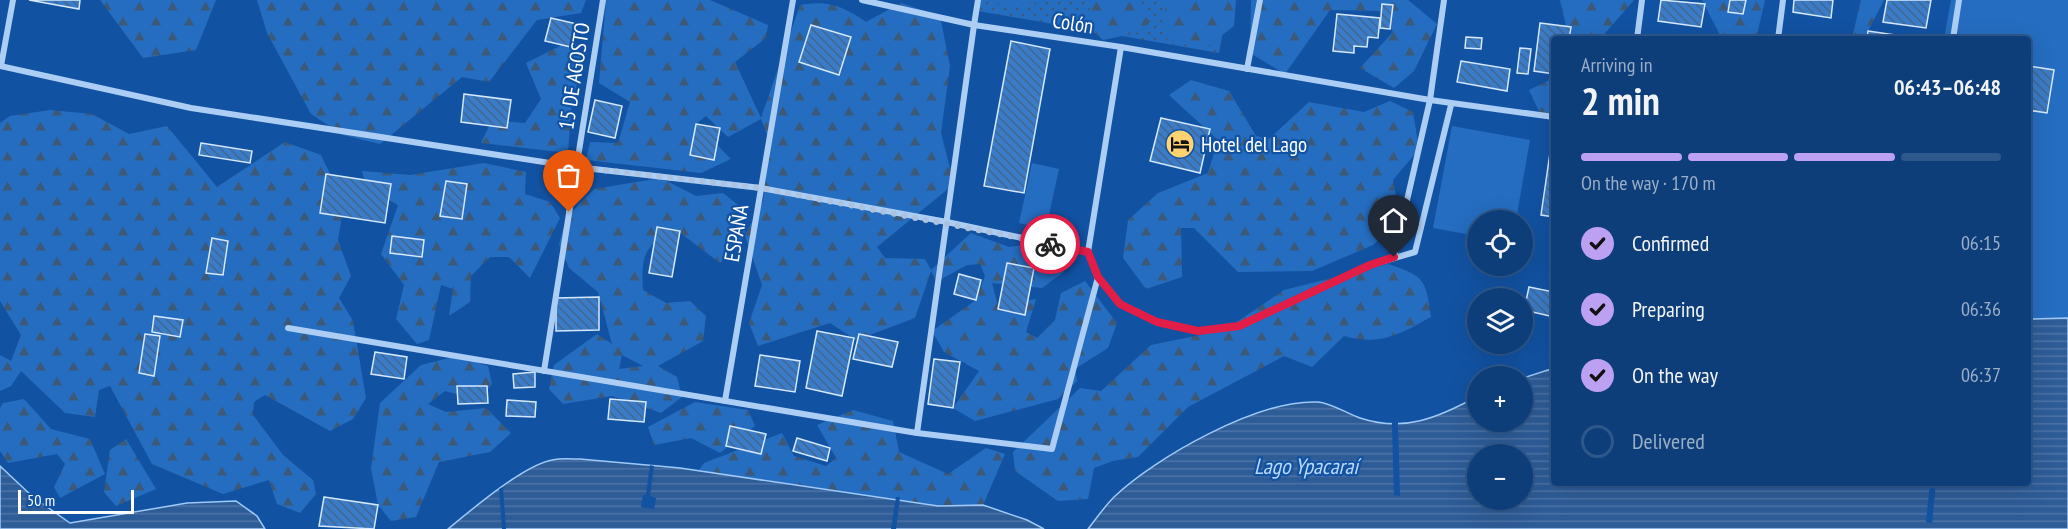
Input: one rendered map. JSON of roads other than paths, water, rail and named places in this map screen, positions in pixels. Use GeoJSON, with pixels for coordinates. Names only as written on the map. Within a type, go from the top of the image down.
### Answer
{"type":"FeatureCollection","features":[{"type":"Feature","properties":{"kind":"street"},"geometry":{"type":"LineString","coordinates":[[13,0],[1,66],[191,108],[576,167],[761,188],[947,222],[1088,252]]}},
{"type":"Feature","properties":{"kind":"street","name":"15 DE AGOSTO"},"geometry":{"type":"LineString","coordinates":[[544,371],[603,0]]}},
{"type":"Feature","properties":{"kind":"street","name":"ESPAÑA"},"geometry":{"type":"LineString","coordinates":[[725,401],[793,0]]}},
{"type":"Feature","properties":{"kind":"street","name":"Colón"},"geometry":{"type":"LineString","coordinates":[[862,0],[974,25],[1121,47],[1451,105],[1551,117]]}},
{"type":"Feature","properties":{"kind":"street"},"geometry":{"type":"LineString","coordinates":[[917,433],[978,0]]}},
{"type":"Feature","properties":{"kind":"street"},"geometry":{"type":"LineString","coordinates":[[1247,69],[1260,0]]}},
{"type":"Feature","properties":{"kind":"street"},"geometry":{"type":"LineString","coordinates":[[1394,257],[1430,100],[1444,0]]}},
{"type":"Feature","properties":{"kind":"street"},"geometry":{"type":"LineString","coordinates":[[1637,36],[1642,0]]}},
{"type":"Feature","properties":{"kind":"street"},"geometry":{"type":"LineString","coordinates":[[1778,36],[1783,0]]}},
{"type":"Feature","properties":{"kind":"street"},"geometry":{"type":"LineString","coordinates":[[1953,36],[1959,0]]}},
{"type":"Feature","properties":{"kind":"street"},"geometry":{"type":"LineString","coordinates":[[1121,47],[1088,252],[1098,277],[1120,304],[1157,322],[1198,331],[1239,326],[1370,265],[1415,252],[1451,105]]}},
{"type":"Feature","properties":{"kind":"street"},"geometry":{"type":"LineString","coordinates":[[288,328],[917,433],[1052,449],[1098,277]]}},
{"type":"Feature","properties":{"kind":"water","name":"Lago Ypacaraí"},"geometry":{"type":"Polygon","coordinates":[[[2068,318],[2068,529],[1088,529],[1114,497],[1155,465],[1210,433],[1267,410],[1318,402],[1360,418],[1392,424],[1421,421],[1467,402],[1467,432],[1533,432],[1533,375],[1551,369],[1551,486],[2031,486],[2031,319],[2068,318]]]}},
{"type":"Feature","properties":{"kind":"water"},"geometry":{"type":"Polygon","coordinates":[[[580,459],[680,468],[938,506],[983,505],[1027,520],[1044,529],[448,529],[498,489],[527,470],[552,460],[580,459]]]}},
{"type":"Feature","properties":{"kind":"water"},"geometry":{"type":"Polygon","coordinates":[[[0,466],[33,497],[70,523],[187,503],[236,501],[257,516],[265,529],[0,529],[0,466]]]}},
{"type":"Feature","properties":{"kind":"place","name":"Hotel del Lago"},"geometry":{"type":"Point","coordinates":[1180,144]}}]}
